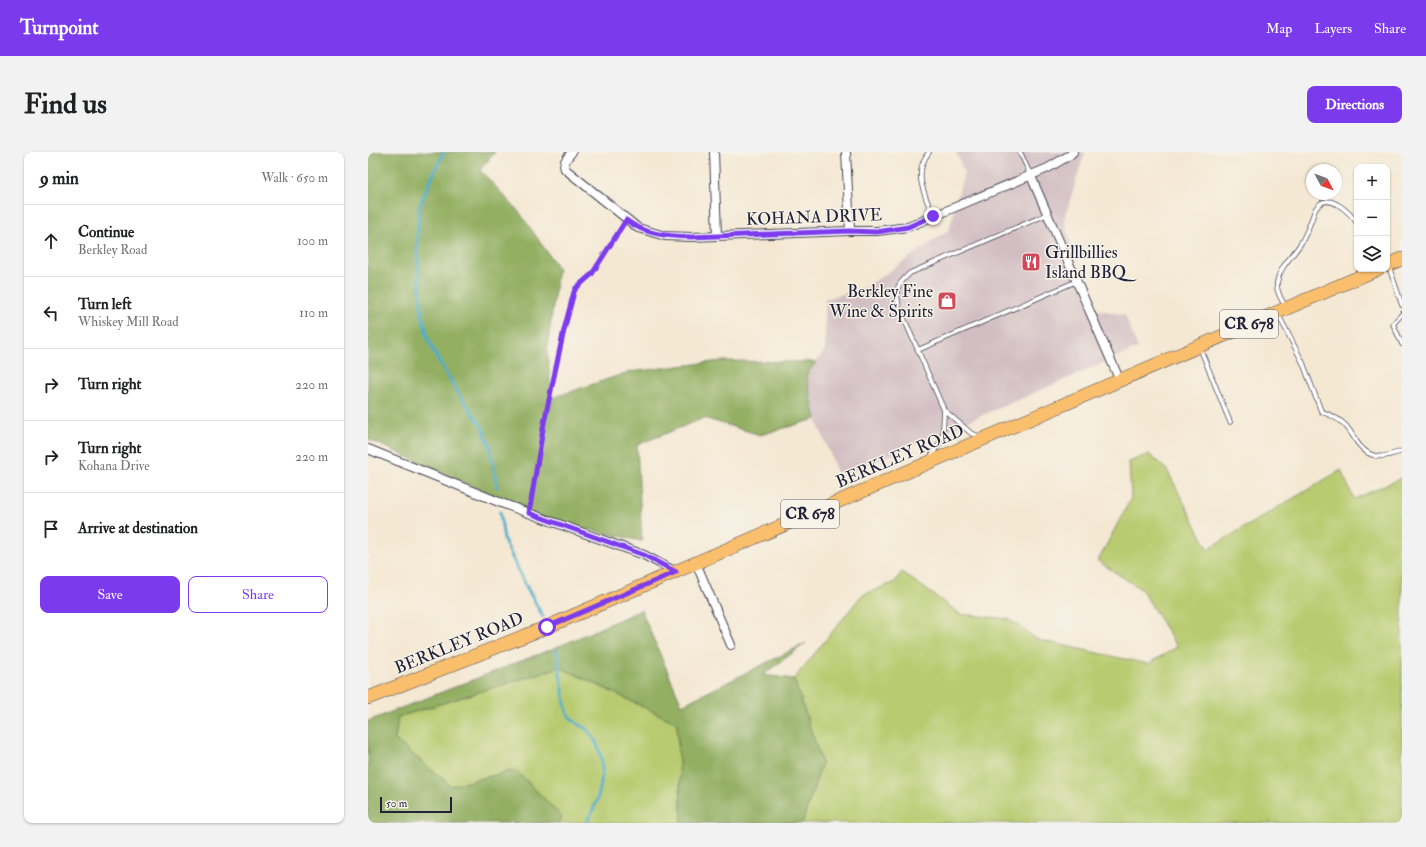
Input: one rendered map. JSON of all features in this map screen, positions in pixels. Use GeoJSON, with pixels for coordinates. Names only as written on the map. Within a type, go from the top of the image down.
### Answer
{"type":"FeatureCollection","features":[{"type":"Feature","properties":{"kind":"main road","name":"BERKLEY ROAD"},"geometry":{"type":"LineString","coordinates":[[1390,264],[1402,259]]}},
{"type":"Feature","properties":{"kind":"main road","name":"BERKLEY ROAD"},"geometry":{"type":"LineString","coordinates":[[368,698],[547,627],[989,438],[1371,272]]}},
{"type":"Feature","properties":{"kind":"street","name":"KOHANA DRIVE"},"geometry":{"type":"LineString","coordinates":[[572,152],[563,165],[564,169],[626,220],[638,228],[665,236],[691,237],[850,231],[877,232],[908,227],[1030,174],[1048,168],[1073,152]]}},
{"type":"Feature","properties":{"kind":"street"},"geometry":{"type":"LineString","coordinates":[[714,152],[717,236]]}},
{"type":"Feature","properties":{"kind":"street"},"geometry":{"type":"LineString","coordinates":[[846,152],[850,231]]}},
{"type":"Feature","properties":{"kind":"street"},"geometry":{"type":"LineString","coordinates":[[1030,174],[1120,381]]}},
{"type":"Feature","properties":{"kind":"street"},"geometry":{"type":"LineString","coordinates":[[368,449],[529,513],[644,555],[676,572]]}},
{"type":"Feature","properties":{"kind":"street"},"geometry":{"type":"LineString","coordinates":[[696,563],[732,645]]}},
{"type":"Feature","properties":{"kind":"lane"},"geometry":{"type":"LineString","coordinates":[[929,152],[921,168],[920,176],[921,183],[933,216]]}},
{"type":"Feature","properties":{"kind":"lane"},"geometry":{"type":"LineString","coordinates":[[1020,152],[1030,174]]}},
{"type":"Feature","properties":{"kind":"lane"},"geometry":{"type":"LineString","coordinates":[[1354,219],[1341,206],[1332,202],[1324,202],[1318,206],[1300,245],[1280,273],[1277,284],[1282,310],[1320,411],[1335,418],[1345,425],[1360,447],[1374,457],[1389,456],[1402,451]]}},
{"type":"Feature","properties":{"kind":"lane"},"geometry":{"type":"LineString","coordinates":[[924,466],[939,444],[943,433],[944,410],[899,307],[896,292],[901,281],[910,273],[1048,214]]}},
{"type":"Feature","properties":{"kind":"lane"},"geometry":{"type":"LineString","coordinates":[[1388,272],[1402,305]]}},
{"type":"Feature","properties":{"kind":"lane"},"geometry":{"type":"LineString","coordinates":[[918,350],[1077,281]]}},
{"type":"Feature","properties":{"kind":"lane"},"geometry":{"type":"LineString","coordinates":[[1402,314],[1394,324],[1402,344]]}},
{"type":"Feature","properties":{"kind":"lane"},"geometry":{"type":"LineString","coordinates":[[1200,346],[1230,422]]}},
{"type":"Feature","properties":{"kind":"lane"},"geometry":{"type":"LineString","coordinates":[[944,410],[972,434],[989,438]]}},
{"type":"Feature","properties":{"kind":"path"},"geometry":{"type":"LineString","coordinates":[[529,513],[544,423],[564,330],[574,292],[576,288],[592,274],[626,220]]}},
{"type":"Feature","properties":{"kind":"shaded area"},"geometry":{"type":"Polygon","coordinates":[[[956,152],[1085,152],[1064,219],[1089,308],[1125,315],[1138,348],[839,477],[816,419],[806,375],[825,350],[825,299],[865,288],[949,230],[964,172],[956,152]]]}},
{"type":"Feature","properties":{"kind":"green space"},"geometry":{"type":"Polygon","coordinates":[[[368,152],[495,152],[480,170],[520,213],[558,268],[547,351],[552,398],[629,372],[721,361],[816,362],[806,375],[816,419],[760,435],[704,418],[637,445],[642,541],[548,521],[368,439],[368,152]]]}},
{"type":"Feature","properties":{"kind":"green space"},"geometry":{"type":"Polygon","coordinates":[[[1149,454],[1167,470],[1208,549],[1341,470],[1354,499],[1402,478],[1402,823],[802,823],[822,763],[794,679],[862,595],[895,582],[902,572],[960,614],[1009,619],[1038,640],[1148,664],[1177,647],[1142,590],[1098,561],[1131,498],[1129,462],[1149,454]]]}},
{"type":"Feature","properties":{"kind":"green space"},"geometry":{"type":"Polygon","coordinates":[[[641,610],[682,705],[806,643],[763,675],[794,679],[822,763],[802,823],[682,823],[677,723],[560,667],[398,717],[395,740],[451,786],[516,770],[562,817],[558,823],[368,823],[368,721],[562,645],[641,610]]]}},
{"type":"Feature","properties":{"kind":"green space"},"geometry":{"type":"Polygon","coordinates":[[[560,667],[677,723],[682,823],[558,823],[562,818],[516,770],[451,786],[395,740],[398,717],[560,667]]]}},
{"type":"Feature","properties":{"kind":"waterway"},"geometry":{"type":"LineString","coordinates":[[444,152],[427,187],[419,209],[417,252],[422,314],[428,339],[437,358],[458,393],[483,428],[490,447],[497,487]]}},
{"type":"Feature","properties":{"kind":"waterway"},"geometry":{"type":"LineString","coordinates":[[500,512],[504,540],[543,617]]}},
{"type":"Feature","properties":{"kind":"waterway"},"geometry":{"type":"LineString","coordinates":[[556,649],[566,709],[572,719],[588,730],[591,734],[597,744],[600,755],[602,767],[600,790],[592,813],[586,823]]}},
{"type":"Feature","properties":{"kind":"place","name":"Grillbillies Island BBQ"},"geometry":{"type":"Point","coordinates":[1031,262]}},
{"type":"Feature","properties":{"kind":"place","name":"Berkley Fine Wine & Spirits"},"geometry":{"type":"Point","coordinates":[947,301]}},
{"type":"Feature","properties":{"kind":"route"},"geometry":{"type":"LineString","coordinates":[[547,627],[676,572],[644,555],[529,513],[544,423],[564,330],[574,292],[576,288],[592,274],[626,220],[638,228],[665,236],[691,237],[850,231],[877,232],[908,227],[933,216]]}}]}
